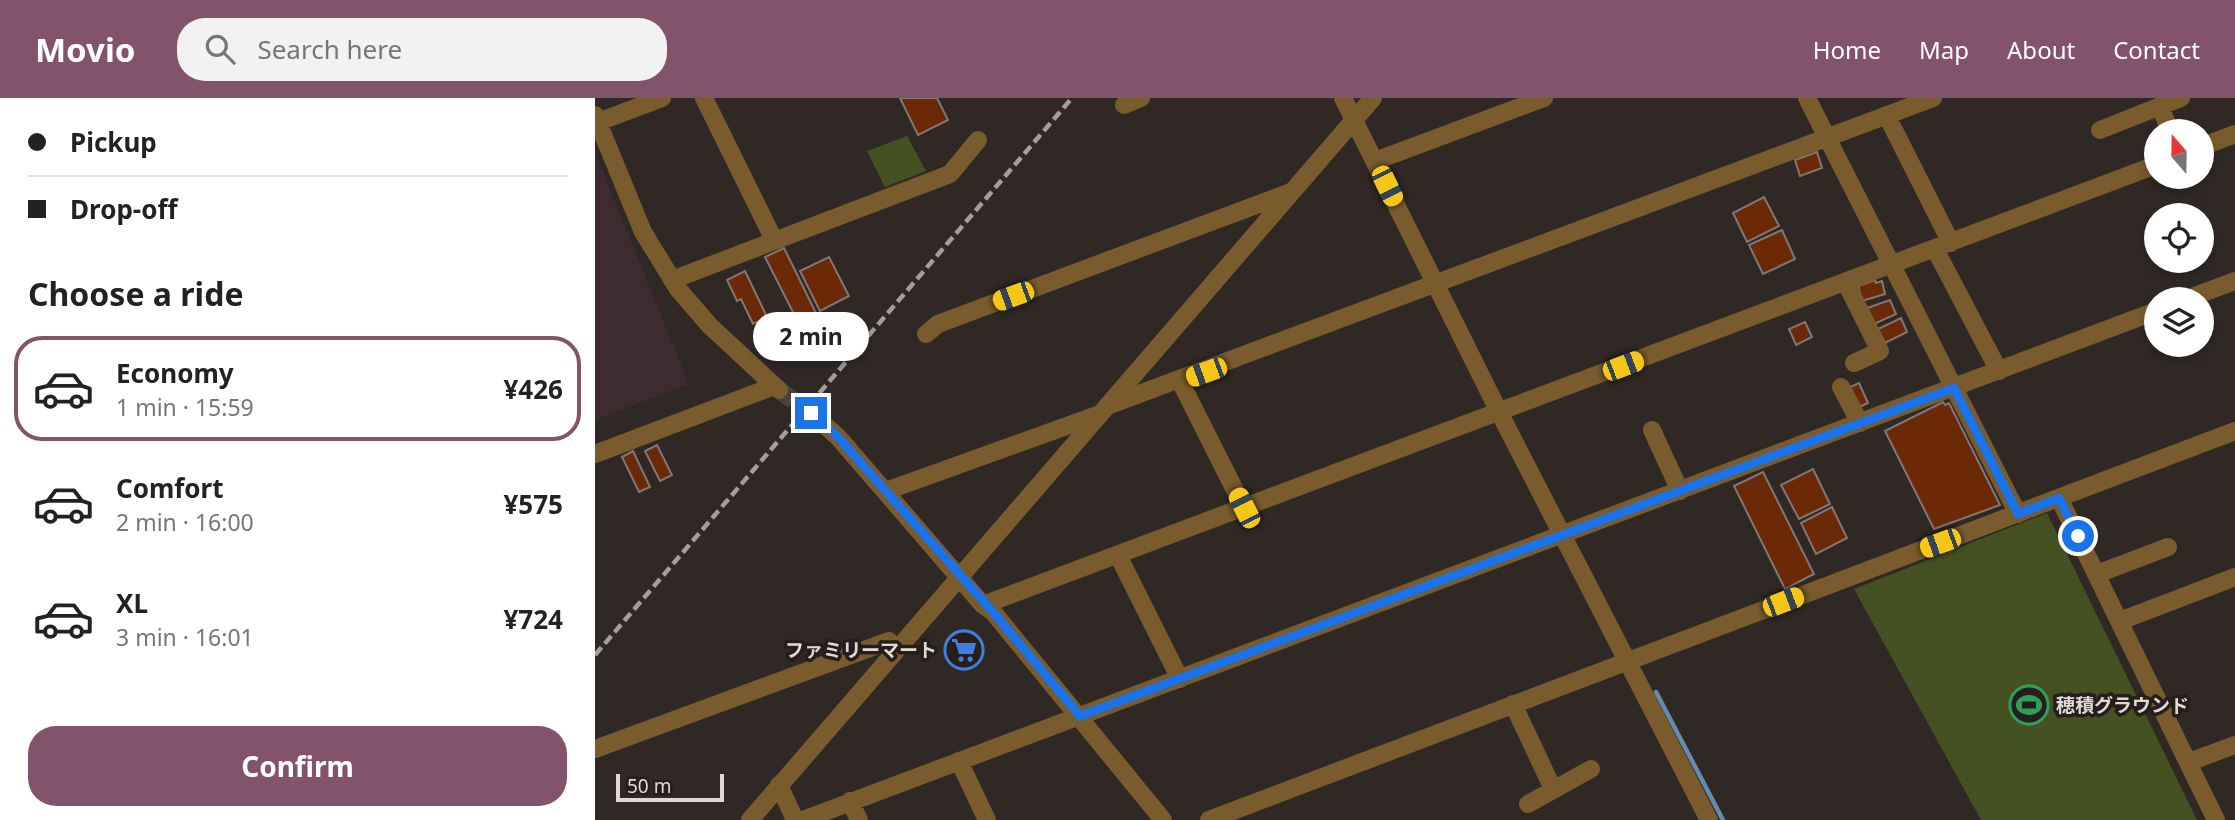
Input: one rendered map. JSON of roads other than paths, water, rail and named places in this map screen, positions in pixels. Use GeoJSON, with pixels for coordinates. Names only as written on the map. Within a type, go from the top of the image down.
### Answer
{"type":"FeatureCollection","features":[{"type":"Feature","properties":{"kind":"street"},"geometry":{"type":"LineString","coordinates":[[595,454],[776,388],[710,326],[672,281],[643,232],[596,118],[662,98]]}},
{"type":"Feature","properties":{"kind":"street"},"geometry":{"type":"LineString","coordinates":[[704,98],[774,240]]}},
{"type":"Feature","properties":{"kind":"street"},"geometry":{"type":"LineString","coordinates":[[1123,105],[1141,98]]}},
{"type":"Feature","properties":{"kind":"street"},"geometry":{"type":"LineString","coordinates":[[1343,98],[1499,412],[1709,820]]}},
{"type":"Feature","properties":{"kind":"street"},"geometry":{"type":"LineString","coordinates":[[750,820],[1373,98]]}},
{"type":"Feature","properties":{"kind":"street"},"geometry":{"type":"LineString","coordinates":[[1375,161],[1544,98]]}},
{"type":"Feature","properties":{"kind":"street"},"geometry":{"type":"LineString","coordinates":[[1807,98],[2018,514]]}},
{"type":"Feature","properties":{"kind":"street"},"geometry":{"type":"LineString","coordinates":[[886,491],[1934,98]]}},
{"type":"Feature","properties":{"kind":"street"},"geometry":{"type":"LineString","coordinates":[[2100,130],[2181,98]]}},
{"type":"Feature","properties":{"kind":"street"},"geometry":{"type":"LineString","coordinates":[[2160,106],[2165,119]]}},
{"type":"Feature","properties":{"kind":"street"},"geometry":{"type":"LineString","coordinates":[[1887,116],[1999,371]]}},
{"type":"Feature","properties":{"kind":"street"},"geometry":{"type":"LineString","coordinates":[[2214,142],[2235,134]]}},
{"type":"Feature","properties":{"kind":"street"},"geometry":{"type":"LineString","coordinates":[[672,281],[950,174],[978,140]]}},
{"type":"Feature","properties":{"kind":"street"},"geometry":{"type":"LineString","coordinates":[[983,605],[1846,283],[2144,169]]}},
{"type":"Feature","properties":{"kind":"street"},"geometry":{"type":"LineString","coordinates":[[926,334],[938,324],[1292,191]]}},
{"type":"Feature","properties":{"kind":"street"},"geometry":{"type":"LineString","coordinates":[[2214,289],[2235,281]]}},
{"type":"Feature","properties":{"kind":"street"},"geometry":{"type":"LineString","coordinates":[[1846,283],[1880,351],[1854,363]]}},
{"type":"Feature","properties":{"kind":"street"},"geometry":{"type":"LineString","coordinates":[[803,820],[2144,316]]}},
{"type":"Feature","properties":{"kind":"street"},"geometry":{"type":"LineString","coordinates":[[1180,381],[1244,508]]}},
{"type":"Feature","properties":{"kind":"street"},"geometry":{"type":"LineString","coordinates":[[1841,387],[1860,423]]}},
{"type":"Feature","properties":{"kind":"street"},"geometry":{"type":"LineString","coordinates":[[811,413],[838,437],[983,605],[993,612],[1163,820]]}},
{"type":"Feature","properties":{"kind":"street"},"geometry":{"type":"LineString","coordinates":[[1652,430],[1680,491]]}},
{"type":"Feature","properties":{"kind":"street"},"geometry":{"type":"LineString","coordinates":[[1209,820],[2235,431]]}},
{"type":"Feature","properties":{"kind":"street"},"geometry":{"type":"LineString","coordinates":[[2059,498],[2216,820]]}},
{"type":"Feature","properties":{"kind":"street"},"geometry":{"type":"LineString","coordinates":[[2097,574],[2168,547]]}},
{"type":"Feature","properties":{"kind":"street"},"geometry":{"type":"LineString","coordinates":[[1118,555],[1180,679]]}},
{"type":"Feature","properties":{"kind":"street"},"geometry":{"type":"LineString","coordinates":[[2120,621],[2235,577]]}},
{"type":"Feature","properties":{"kind":"street"},"geometry":{"type":"LineString","coordinates":[[595,749],[889,640]]}},
{"type":"Feature","properties":{"kind":"street"},"geometry":{"type":"LineString","coordinates":[[1513,704],[1553,789]]}},
{"type":"Feature","properties":{"kind":"street"},"geometry":{"type":"LineString","coordinates":[[2189,762],[2235,745]]}},
{"type":"Feature","properties":{"kind":"street"},"geometry":{"type":"LineString","coordinates":[[959,761],[987,820]]}},
{"type":"Feature","properties":{"kind":"street"},"geometry":{"type":"LineString","coordinates":[[1528,804],[1591,769]]}},
{"type":"Feature","properties":{"kind":"street"},"geometry":{"type":"LineString","coordinates":[[779,785],[795,820]]}},
{"type":"Feature","properties":{"kind":"street"},"geometry":{"type":"LineString","coordinates":[[850,801],[859,820]]}},
{"type":"Feature","properties":{"kind":"waterway"},"geometry":{"type":"LineString","coordinates":[[1656,692],[1723,820]]}},
{"type":"Feature","properties":{"kind":"tunnel"},"geometry":{"type":"LineString","coordinates":[[779,390],[811,413]]}},
{"type":"Feature","properties":{"kind":"railway"},"geometry":{"type":"LineString","coordinates":[[595,655],[1072,98]]}},
{"type":"Feature","properties":{"kind":"place","name":"ファミリーマート"},"geometry":{"type":"Point","coordinates":[964,650]}},
{"type":"Feature","properties":{"kind":"place","name":"穂積グラウンド"},"geometry":{"type":"Point","coordinates":[2029,705]}}]}
